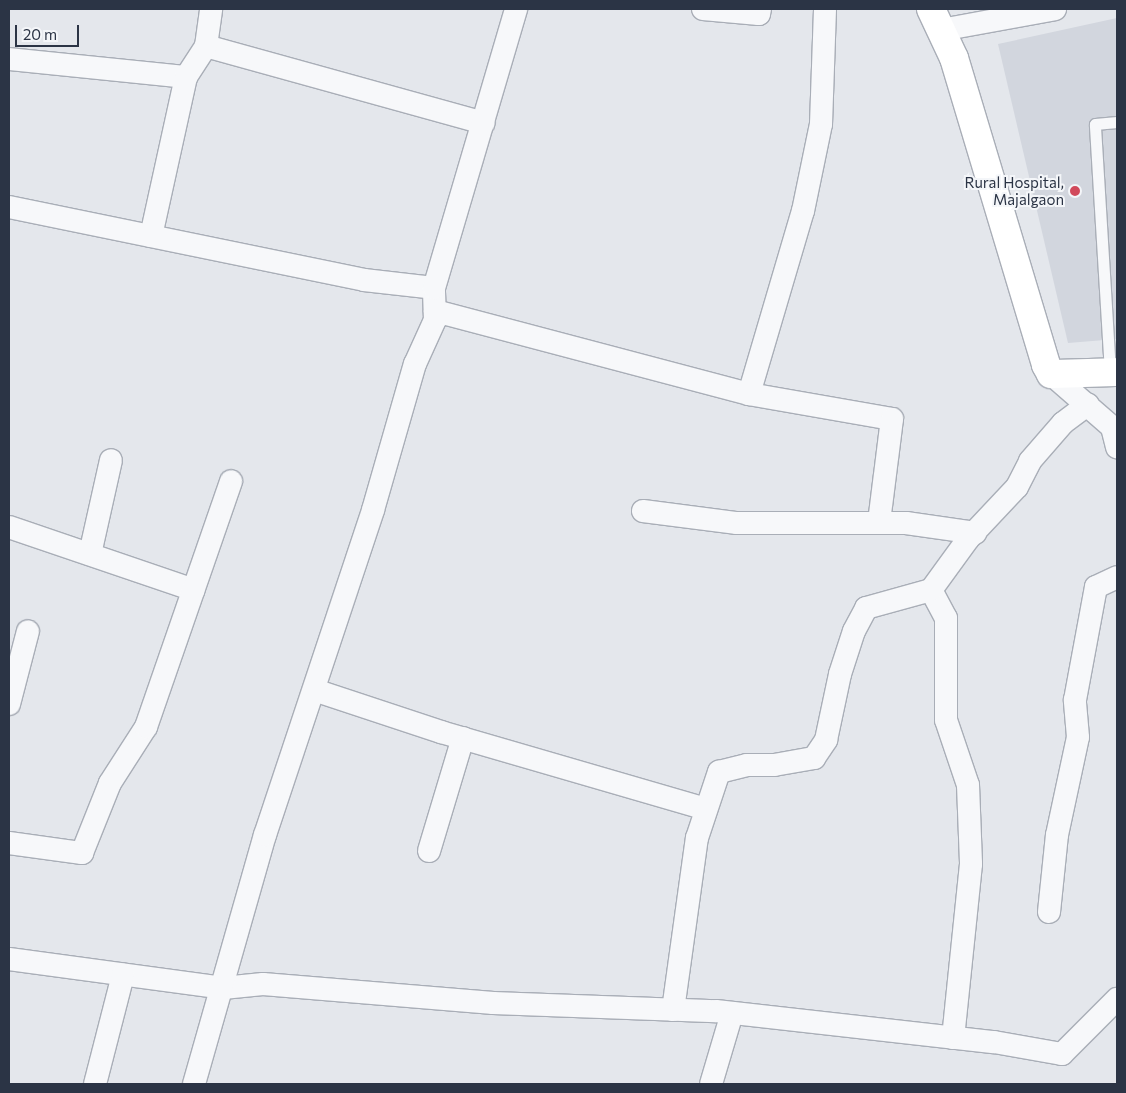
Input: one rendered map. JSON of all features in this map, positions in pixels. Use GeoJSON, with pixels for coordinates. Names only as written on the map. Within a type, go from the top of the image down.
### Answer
{"type":"FeatureCollection","features":[{"type":"Feature","properties":{"kind":"street"},"geometry":{"type":"LineString","coordinates":[[151,236],[186,77],[206,46],[212,9]]}},
{"type":"Feature","properties":{"kind":"street"},"geometry":{"type":"LineString","coordinates":[[194,1084],[223,988],[265,835],[373,510],[416,364],[436,320],[434,288],[516,9]]}},
{"type":"Feature","properties":{"kind":"street"},"geometry":{"type":"LineString","coordinates":[[703,9],[760,14],[760,9]]}},
{"type":"Feature","properties":{"kind":"street"},"geometry":{"type":"LineString","coordinates":[[749,394],[804,211],[821,124],[825,9]]}},
{"type":"Feature","properties":{"kind":"street"},"geometry":{"type":"LineString","coordinates":[[1055,9],[936,20],[954,58],[1046,366],[1051,374],[1088,404],[1112,427],[1117,447]]}},
{"type":"Feature","properties":{"kind":"street"},"geometry":{"type":"LineString","coordinates":[[206,46],[483,123]]}},
{"type":"Feature","properties":{"kind":"street"},"geometry":{"type":"LineString","coordinates":[[9,59],[186,77]]}},
{"type":"Feature","properties":{"kind":"street"},"geometry":{"type":"LineString","coordinates":[[9,207],[364,280],[434,288]]}},
{"type":"Feature","properties":{"kind":"street"},"geometry":{"type":"LineString","coordinates":[[435,311],[749,394],[892,418],[879,522]]}},
{"type":"Feature","properties":{"kind":"street"},"geometry":{"type":"LineString","coordinates":[[1051,374],[1113,372]]}},
{"type":"Feature","properties":{"kind":"street"},"geometry":{"type":"LineString","coordinates":[[673,1010],[681,933],[697,838],[720,772],[746,765],[774,766],[814,758],[826,740],[840,674],[854,631],[866,608],[931,590],[975,533],[1017,487],[1030,461],[1063,423],[1088,404]]}},
{"type":"Feature","properties":{"kind":"street"},"geometry":{"type":"LineString","coordinates":[[90,554],[111,460]]}},
{"type":"Feature","properties":{"kind":"street"},"geometry":{"type":"LineString","coordinates":[[9,843],[82,853],[110,783],[146,727],[231,481]]}},
{"type":"Feature","properties":{"kind":"street"},"geometry":{"type":"LineString","coordinates":[[643,511],[736,523],[879,522],[975,533]]}},
{"type":"Feature","properties":{"kind":"street"},"geometry":{"type":"LineString","coordinates":[[9,527],[194,590]]}},
{"type":"Feature","properties":{"kind":"street"},"geometry":{"type":"LineString","coordinates":[[1049,912],[1057,835],[1078,738],[1075,700],[1096,587],[1117,577]]}},
{"type":"Feature","properties":{"kind":"street"},"geometry":{"type":"LineString","coordinates":[[931,590],[946,618],[946,720],[968,795],[971,864],[953,1038]]}},
{"type":"Feature","properties":{"kind":"street"},"geometry":{"type":"LineString","coordinates":[[9,704],[28,631]]}},
{"type":"Feature","properties":{"kind":"street"},"geometry":{"type":"LineString","coordinates":[[314,690],[463,738],[706,809]]}},
{"type":"Feature","properties":{"kind":"street"},"geometry":{"type":"LineString","coordinates":[[429,851],[463,738]]}},
{"type":"Feature","properties":{"kind":"street"},"geometry":{"type":"LineString","coordinates":[[9,960],[223,988],[262,984],[493,1003],[732,1013],[953,1038],[1062,1054],[1117,999]]}},
{"type":"Feature","properties":{"kind":"street"},"geometry":{"type":"LineString","coordinates":[[95,1084],[123,975]]}},
{"type":"Feature","properties":{"kind":"street"},"geometry":{"type":"LineString","coordinates":[[711,1084],[732,1013]]}},
{"type":"Feature","properties":{"kind":"lane"},"geometry":{"type":"LineString","coordinates":[[1113,372],[1095,124],[1117,122]]}},
{"type":"Feature","properties":{"kind":"shaded area","name":"Rural Hospital, Majalgaon"},"geometry":{"type":"Polygon","coordinates":[[[1117,18],[1117,339],[1068,343],[998,44],[1117,18]]]}},
{"type":"Feature","properties":{"kind":"place","name":"Rural Hospital, Majalgaon"},"geometry":{"type":"Point","coordinates":[1075,191]}}]}
